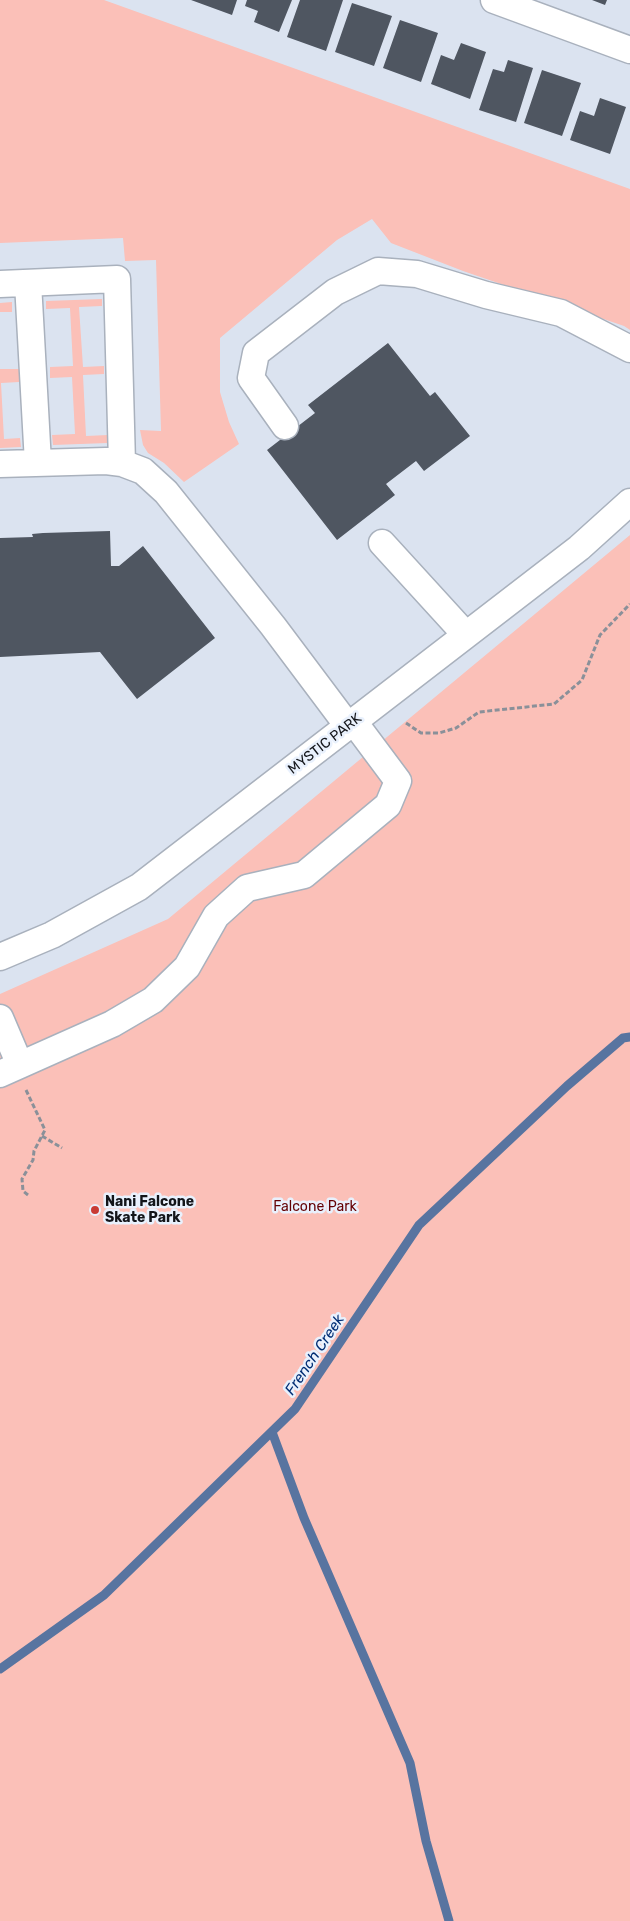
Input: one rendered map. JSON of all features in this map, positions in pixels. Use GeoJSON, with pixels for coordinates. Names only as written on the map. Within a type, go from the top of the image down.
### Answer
{"type":"FeatureCollection","features":[{"type":"Feature","properties":{"kind":"street"},"geometry":{"type":"LineString","coordinates":[[494,0],[630,50]]}},
{"type":"Feature","properties":{"kind":"street"},"geometry":{"type":"LineString","coordinates":[[285,426],[251,378],[256,353],[335,292],[378,270],[417,274],[561,313],[630,349]]}},
{"type":"Feature","properties":{"kind":"street"},"geometry":{"type":"LineString","coordinates":[[0,284],[117,280],[122,463]]}},
{"type":"Feature","properties":{"kind":"street"},"geometry":{"type":"LineString","coordinates":[[28,282],[38,463]]}},
{"type":"Feature","properties":{"kind":"street"},"geometry":{"type":"LineString","coordinates":[[0,464],[106,461],[122,463],[143,471],[166,492],[398,781],[388,805],[304,875],[247,888],[216,916],[187,967],[153,1000],[112,1024],[12,1069],[0,1018]]}},
{"type":"Feature","properties":{"kind":"street","name":"MYSTIC PARK"},"geometry":{"type":"LineString","coordinates":[[0,957],[52,935],[139,887],[579,548],[630,502]]}},
{"type":"Feature","properties":{"kind":"street"},"geometry":{"type":"LineString","coordinates":[[382,543],[466,635]]}},
{"type":"Feature","properties":{"kind":"path"},"geometry":{"type":"LineString","coordinates":[[406,723],[421,733],[439,733],[456,728],[479,712],[554,704],[582,680],[600,635],[630,604]]}},
{"type":"Feature","properties":{"kind":"path"},"geometry":{"type":"LineString","coordinates":[[12,1069],[45,1130],[34,1151],[33,1160],[22,1179],[23,1191],[28,1195]]}},
{"type":"Feature","properties":{"kind":"path"},"geometry":{"type":"LineString","coordinates":[[42,1136],[62,1148]]}},
{"type":"Feature","properties":{"kind":"green space"},"geometry":{"type":"Polygon","coordinates":[[[0,0],[104,0],[630,189],[630,330],[624,326],[463,271],[391,243],[372,219],[337,240],[220,338],[220,392],[229,422],[239,444],[184,482],[164,463],[148,453],[143,445],[140,430],[161,431],[156,260],[125,261],[123,238],[0,243],[0,0]]]}},
{"type":"Feature","properties":{"kind":"green space"},"geometry":{"type":"Polygon","coordinates":[[[102,299],[102,306],[79,307],[83,367],[104,366],[104,374],[83,375],[86,436],[108,435],[108,443],[53,445],[52,435],[75,434],[72,377],[50,378],[50,367],[73,366],[70,308],[46,309],[46,301],[102,299]]]}},
{"type":"Feature","properties":{"kind":"green space"},"geometry":{"type":"Polygon","coordinates":[[[12,302],[12,312],[0,312],[0,303],[12,302]]]}},
{"type":"Feature","properties":{"kind":"green space"},"geometry":{"type":"Polygon","coordinates":[[[0,369],[19,369],[19,382],[1,383],[4,439],[20,438],[21,447],[0,448],[0,369]]]}},
{"type":"Feature","properties":{"kind":"green space","name":"Falcone Park"},"geometry":{"type":"Polygon","coordinates":[[[630,535],[630,1921],[0,1921],[0,994],[168,919],[630,535]]]}},
{"type":"Feature","properties":{"kind":"building"},"geometry":{"type":"Polygon","coordinates":[[[191,0],[237,0],[232,15],[191,0]]]}},
{"type":"Feature","properties":{"kind":"building"},"geometry":{"type":"Polygon","coordinates":[[[247,0],[292,0],[279,32],[254,22],[258,11],[245,6],[247,0]]]}},
{"type":"Feature","properties":{"kind":"building"},"geometry":{"type":"Polygon","coordinates":[[[300,0],[343,0],[326,51],[287,37],[300,0]]]}},
{"type":"Feature","properties":{"kind":"building"},"geometry":{"type":"Polygon","coordinates":[[[592,0],[607,0],[605,5],[592,0]]]}},
{"type":"Feature","properties":{"kind":"building"},"geometry":{"type":"Polygon","coordinates":[[[352,3],[392,16],[374,66],[335,52],[352,3]]]}},
{"type":"Feature","properties":{"kind":"building"},"geometry":{"type":"Polygon","coordinates":[[[400,20],[438,33],[421,82],[383,68],[400,20]]]}},
{"type":"Feature","properties":{"kind":"building"},"geometry":{"type":"Polygon","coordinates":[[[461,43],[486,52],[470,99],[431,84],[441,55],[454,60],[461,43]]]}},
{"type":"Feature","properties":{"kind":"building"},"geometry":{"type":"Polygon","coordinates":[[[508,60],[533,68],[516,122],[479,110],[493,69],[504,72],[508,60]]]}},
{"type":"Feature","properties":{"kind":"building"},"geometry":{"type":"Polygon","coordinates":[[[542,70],[581,83],[562,136],[524,123],[542,70]]]}},
{"type":"Feature","properties":{"kind":"building"},"geometry":{"type":"Polygon","coordinates":[[[600,98],[626,107],[610,154],[570,140],[580,111],[594,116],[600,98]]]}},
{"type":"Feature","properties":{"kind":"building"},"geometry":{"type":"Polygon","coordinates":[[[388,343],[430,396],[435,392],[470,436],[424,471],[416,461],[386,484],[395,495],[337,540],[267,450],[315,413],[308,405],[388,343]]]}},
{"type":"Feature","properties":{"kind":"building"},"geometry":{"type":"Polygon","coordinates":[[[110,531],[111,566],[119,566],[143,546],[215,638],[137,699],[100,652],[0,657],[0,538],[33,537],[32,534],[43,533],[110,531]]]}},
{"type":"Feature","properties":{"kind":"waterway","name":"French Creek"},"geometry":{"type":"LineString","coordinates":[[0,1669],[104,1595],[295,1409],[419,1225],[567,1086],[623,1038],[630,1037]]}},
{"type":"Feature","properties":{"kind":"waterway"},"geometry":{"type":"LineString","coordinates":[[272,1432],[304,1518],[410,1763],[426,1841],[449,1921]]}},
{"type":"Feature","properties":{"kind":"place","name":"Nani Falcone Skate Park"},"geometry":{"type":"Point","coordinates":[95,1210]}}]}
